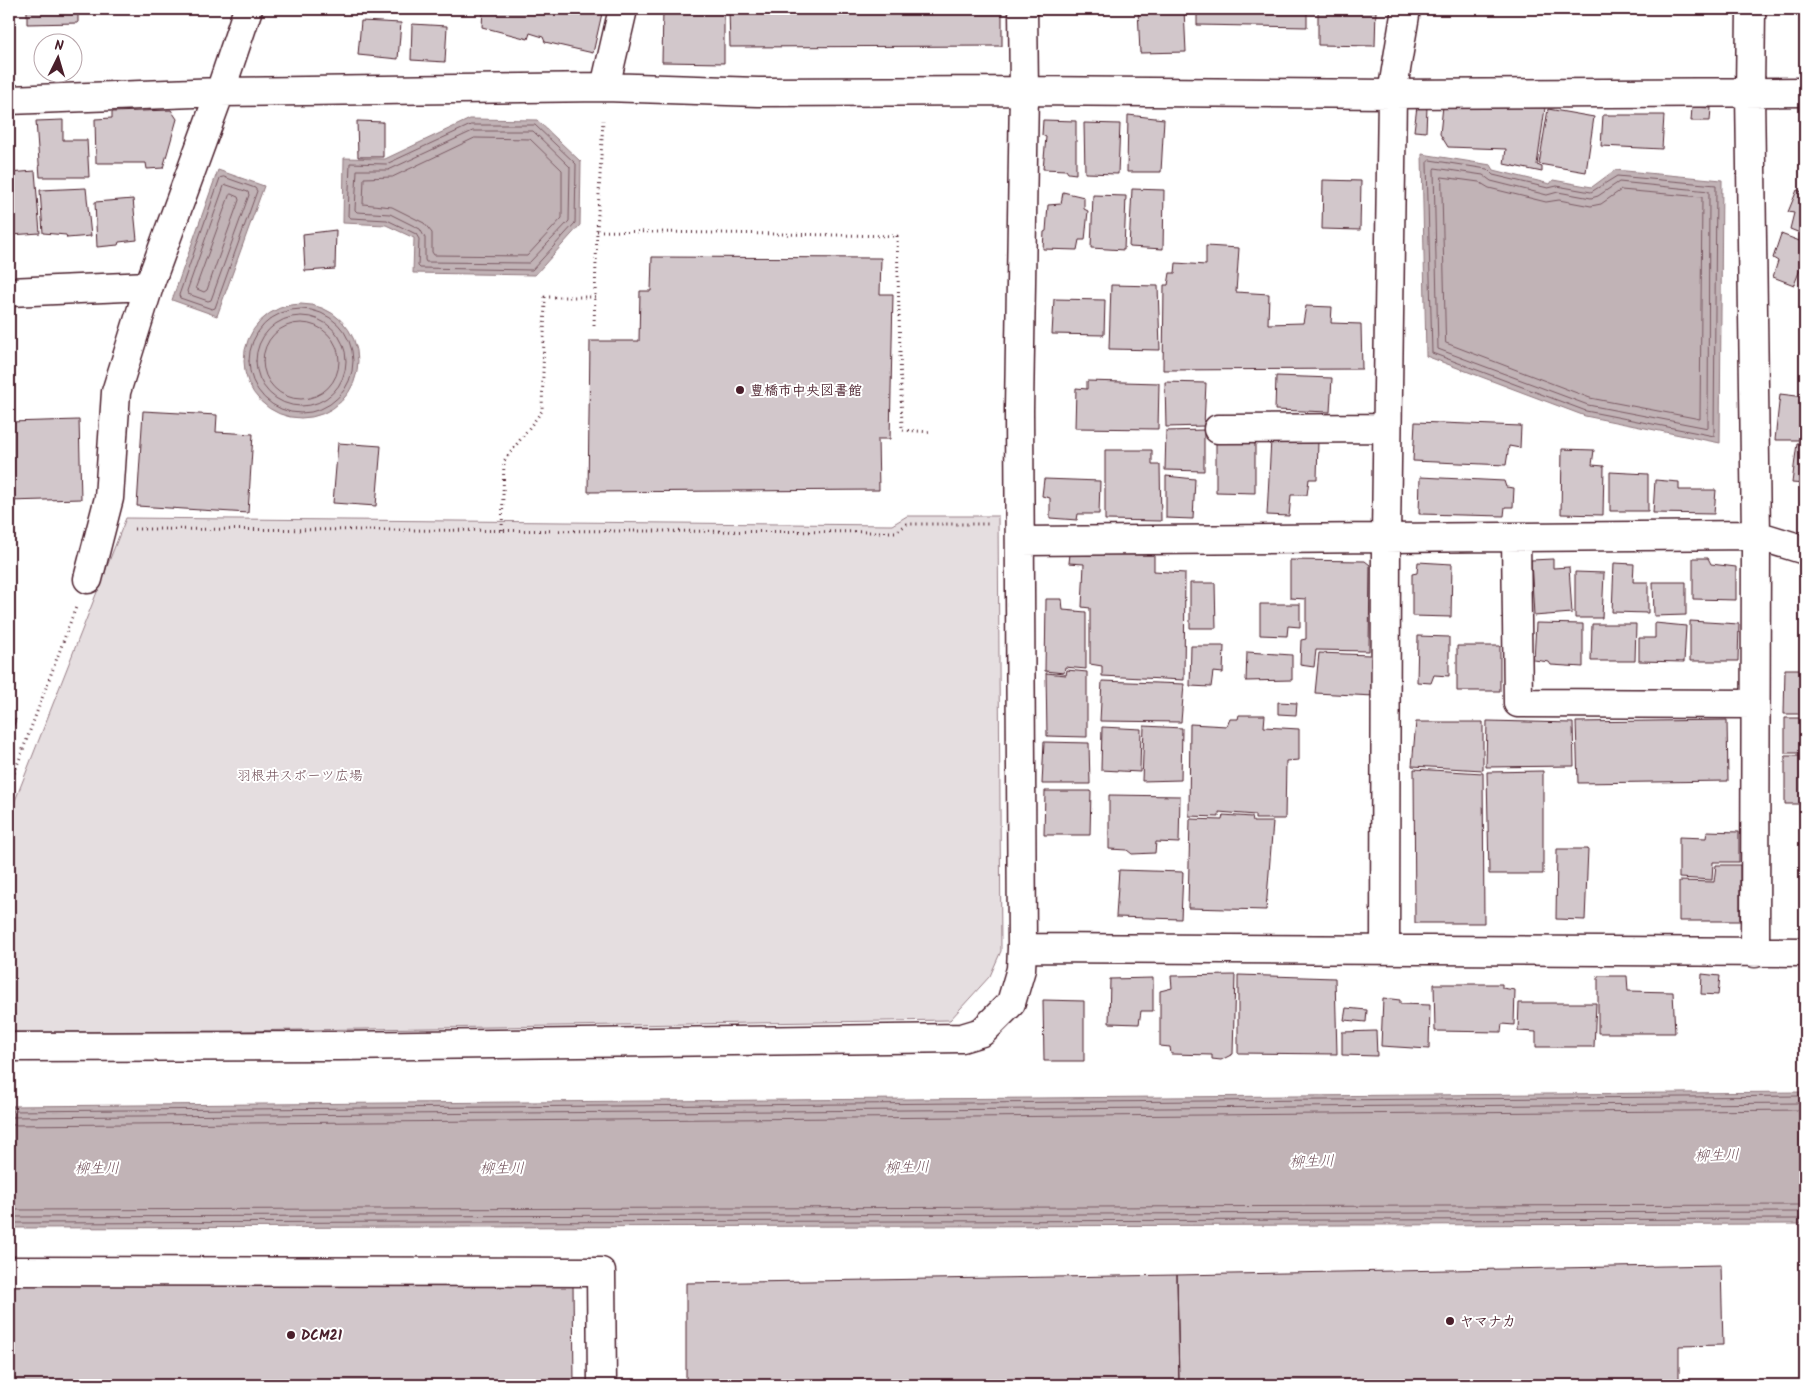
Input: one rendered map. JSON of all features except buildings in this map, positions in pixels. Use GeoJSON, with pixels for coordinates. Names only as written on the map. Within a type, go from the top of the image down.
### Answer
{"type":"FeatureCollection","features":[{"type":"Feature","properties":{"kind":"street"},"geometry":{"type":"LineString","coordinates":[[88,579],[109,498],[116,392],[149,286],[220,92],[248,9]]}},
{"type":"Feature","properties":{"kind":"street"},"geometry":{"type":"LineString","coordinates":[[605,87],[623,9]]}},
{"type":"Feature","properties":{"kind":"street"},"geometry":{"type":"LineString","coordinates":[[9,1046],[339,1046],[962,1038],[982,1032],[1011,1003],[1021,969],[1022,948],[1019,410],[1024,91],[1023,9]]}},
{"type":"Feature","properties":{"kind":"street"},"geometry":{"type":"LineString","coordinates":[[1385,950],[1386,536],[1392,94],[1406,9]]}},
{"type":"Feature","properties":{"kind":"street"},"geometry":{"type":"LineString","coordinates":[[1751,9],[1750,92],[1756,534],[1755,953]]}},
{"type":"Feature","properties":{"kind":"street"},"geometry":{"type":"LineString","coordinates":[[9,100],[220,92],[605,87],[758,92],[1024,91],[1392,94],[1805,92]]}},
{"type":"Feature","properties":{"kind":"street"},"geometry":{"type":"LineString","coordinates":[[9,292],[149,286]]}},
{"type":"Feature","properties":{"kind":"street"},"geometry":{"type":"LineString","coordinates":[[1218,429],[1387,428]]}},
{"type":"Feature","properties":{"kind":"street"},"geometry":{"type":"LineString","coordinates":[[1021,541],[1386,536],[1516,537],[1756,534],[1805,550]]}},
{"type":"Feature","properties":{"kind":"street"},"geometry":{"type":"LineString","coordinates":[[1516,537],[1518,703],[1755,704]]}},
{"type":"Feature","properties":{"kind":"street"},"geometry":{"type":"LineString","coordinates":[[1022,948],[1805,952]]}},
{"type":"Feature","properties":{"kind":"street"},"geometry":{"type":"LineString","coordinates":[[9,1271],[601,1272],[602,1385]]}},
{"type":"Feature","properties":{"kind":"path"},"geometry":{"type":"LineString","coordinates":[[594,325],[605,87]]}},
{"type":"Feature","properties":{"kind":"path"},"geometry":{"type":"LineString","coordinates":[[597,231],[897,236],[902,430],[930,432]]}},
{"type":"Feature","properties":{"kind":"path"},"geometry":{"type":"LineString","coordinates":[[502,530],[504,461],[542,411],[545,297],[595,297]]}},
{"type":"Feature","properties":{"kind":"path"},"geometry":{"type":"LineString","coordinates":[[101,529],[896,532],[907,524],[989,524]]}},
{"type":"Feature","properties":{"kind":"path"},"geometry":{"type":"LineString","coordinates":[[9,787],[88,579]]}},
{"type":"Feature","properties":{"kind":"green space","name":"羽根井スポーツ広場"},"geometry":{"type":"Polygon","coordinates":[[[907,516],[998,516],[1001,951],[990,976],[950,1020],[233,1031],[9,1032],[9,816],[126,518],[892,525],[907,516]]]}},
{"type":"Feature","properties":{"kind":"water"},"geometry":{"type":"Polygon","coordinates":[[[470,119],[537,120],[581,162],[580,225],[535,275],[413,273],[414,238],[386,225],[343,223],[344,158],[385,159],[470,119]]]}},
{"type":"Feature","properties":{"kind":"water"},"geometry":{"type":"Polygon","coordinates":[[[1422,154],[1491,165],[1494,170],[1550,184],[1553,180],[1592,187],[1615,170],[1722,180],[1720,443],[1585,416],[1426,356],[1422,154]]]}},
{"type":"Feature","properties":{"kind":"water"},"geometry":{"type":"Polygon","coordinates":[[[218,170],[264,186],[217,316],[172,300],[218,170]]]}},
{"type":"Feature","properties":{"kind":"water"},"geometry":{"type":"Polygon","coordinates":[[[301,304],[323,309],[341,321],[353,339],[358,361],[353,383],[341,401],[323,413],[301,418],[279,413],[261,401],[249,383],[244,361],[249,339],[261,321],[279,309],[301,304]]]}},
{"type":"Feature","properties":{"kind":"water","name":"柳生川"},"geometry":{"type":"Polygon","coordinates":[[[1805,1092],[1805,1224],[9,1228],[9,1106],[1805,1092]]]}},
{"type":"Feature","properties":{"kind":"place","name":"豊橋市中央図書館"},"geometry":{"type":"Point","coordinates":[740,390]}},
{"type":"Feature","properties":{"kind":"place","name":"ヤマナカ"},"geometry":{"type":"Point","coordinates":[1450,1321]}},
{"type":"Feature","properties":{"kind":"place","name":"DCM21"},"geometry":{"type":"Point","coordinates":[291,1335]}}]}
